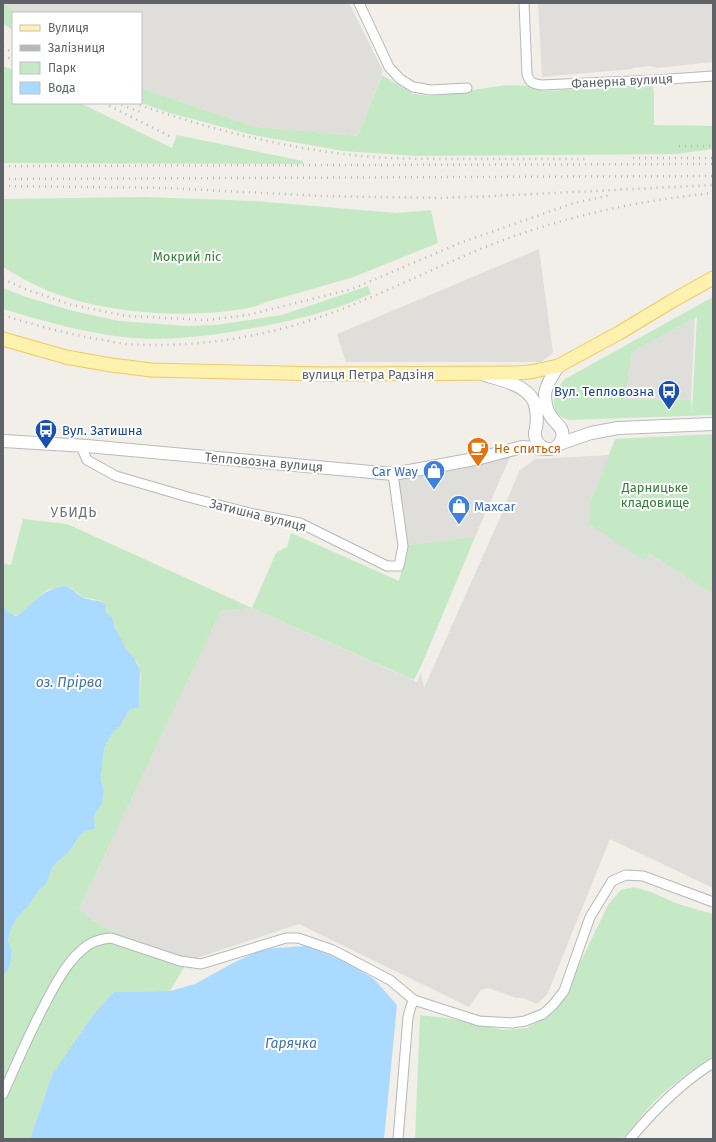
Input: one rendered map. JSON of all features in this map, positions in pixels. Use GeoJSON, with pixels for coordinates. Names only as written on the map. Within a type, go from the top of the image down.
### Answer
{"type":"FeatureCollection","features":[{"type":"Feature","properties":{"kind":"main road","name":"вулиця Петра Радзіня"},"geometry":{"type":"LineString","coordinates":[[3,339],[66,356],[111,365],[152,370],[325,374],[484,374],[530,372],[558,366],[619,333],[713,278]]}},
{"type":"Feature","properties":{"kind":"street"},"geometry":{"type":"LineString","coordinates":[[359,3],[389,67],[400,79],[413,86],[430,90],[467,88]]}},
{"type":"Feature","properties":{"kind":"street","name":"Фанерна вулиця"},"geometry":{"type":"LineString","coordinates":[[524,3],[527,74],[531,82],[541,85],[713,76]]}},
{"type":"Feature","properties":{"kind":"street"},"geometry":{"type":"LineString","coordinates":[[558,366],[545,393],[546,407],[549,414],[562,430],[563,435],[559,444]]}},
{"type":"Feature","properties":{"kind":"street"},"geometry":{"type":"LineString","coordinates":[[484,374],[504,381],[527,392],[537,410],[535,430],[536,441],[542,447],[547,449],[591,433],[618,428],[713,424]]}},
{"type":"Feature","properties":{"kind":"street"},"geometry":{"type":"LineString","coordinates":[[522,447],[543,422],[556,422],[565,428],[591,433]]}},
{"type":"Feature","properties":{"kind":"street","name":"Тепловозна вулиця"},"geometry":{"type":"LineString","coordinates":[[3,441],[81,446],[393,474],[480,458],[522,447],[547,449]]}},
{"type":"Feature","properties":{"kind":"street","name":"Затишна вулиця"},"geometry":{"type":"LineString","coordinates":[[81,446],[86,460],[116,476],[188,498],[254,514],[300,523],[387,566],[399,566],[403,546],[393,474]]}},
{"type":"Feature","properties":{"kind":"street"},"geometry":{"type":"LineString","coordinates":[[3,1094],[33,1027],[57,981],[69,964],[81,951],[89,944],[100,939],[111,938],[180,961],[201,964],[286,938],[298,938],[333,950],[390,980],[414,1000],[480,1021],[512,1023],[526,1021],[543,1014],[553,1005],[564,991],[590,917],[612,881],[626,875],[643,876],[713,902]]}},
{"type":"Feature","properties":{"kind":"street"},"geometry":{"type":"LineString","coordinates":[[398,1139],[408,1017],[414,1000]]}},
{"type":"Feature","properties":{"kind":"street"},"geometry":{"type":"LineString","coordinates":[[630,1139],[649,1116],[681,1086],[713,1063]]}},
{"type":"Feature","properties":{"kind":"shaded area"},"geometry":{"type":"Polygon","coordinates":[[[3,3],[349,3],[383,71],[358,136],[257,127],[142,88],[142,12],[16,12],[3,3]]]}},
{"type":"Feature","properties":{"kind":"shaded area"},"geometry":{"type":"Polygon","coordinates":[[[538,3],[713,3],[713,62],[657,68],[651,66],[542,77],[538,3]]]}},
{"type":"Feature","properties":{"kind":"shaded area"},"geometry":{"type":"Polygon","coordinates":[[[539,249],[553,353],[541,362],[346,362],[337,334],[539,249]]]}},
{"type":"Feature","properties":{"kind":"shaded area"},"geometry":{"type":"Polygon","coordinates":[[[695,318],[691,400],[625,399],[632,352],[695,318]]]}},
{"type":"Feature","properties":{"kind":"shaded area"},"geometry":{"type":"Polygon","coordinates":[[[609,455],[590,504],[646,560],[650,554],[713,594],[713,888],[610,839],[547,995],[537,1004],[523,998],[516,998],[488,988],[481,990],[469,1007],[299,924],[188,961],[101,926],[79,909],[221,611],[252,608],[417,682],[421,673],[424,688],[499,520],[519,471],[535,459],[609,455]]]}},
{"type":"Feature","properties":{"kind":"shaded area"},"geometry":{"type":"Polygon","coordinates":[[[510,457],[475,537],[408,545],[397,479],[464,468],[510,457]]]}},
{"type":"Feature","properties":{"kind":"green space"},"geometry":{"type":"Polygon","coordinates":[[[3,3],[16,12],[12,12],[12,29],[3,24],[3,3]]]}},
{"type":"Feature","properties":{"kind":"green space"},"geometry":{"type":"Polygon","coordinates":[[[3,66],[12,70],[12,104],[82,104],[172,148],[177,135],[303,161],[303,164],[3,163],[3,66]]]}},
{"type":"Feature","properties":{"kind":"green space"},"geometry":{"type":"Polygon","coordinates":[[[382,75],[413,94],[431,96],[507,85],[529,86],[544,91],[652,86],[654,91],[654,125],[713,126],[713,149],[676,154],[416,156],[344,151],[253,135],[170,113],[142,103],[142,88],[257,127],[358,136],[382,75]]]}},
{"type":"Feature","properties":{"kind":"green space","name":"Мокрий ліс"},"geometry":{"type":"Polygon","coordinates":[[[146,197],[254,201],[397,213],[431,210],[438,243],[351,278],[252,307],[209,313],[189,314],[148,312],[87,303],[43,289],[3,267],[3,199],[146,197]]]}},
{"type":"Feature","properties":{"kind":"green space"},"geometry":{"type":"Polygon","coordinates":[[[368,286],[371,294],[311,315],[236,331],[185,338],[150,339],[100,334],[51,323],[3,309],[3,288],[26,297],[73,311],[119,321],[186,326],[216,325],[282,315],[368,286]]]}},
{"type":"Feature","properties":{"kind":"green space"},"geometry":{"type":"Polygon","coordinates":[[[713,297],[713,415],[568,420],[559,415],[554,406],[554,396],[556,391],[565,379],[713,297]],[[697,317],[632,352],[625,399],[691,400],[692,411],[697,317]]]}},
{"type":"Feature","properties":{"kind":"green space","name":"Дарницьке кладовище"},"geometry":{"type":"Polygon","coordinates":[[[713,434],[713,594],[650,554],[645,561],[589,524],[590,504],[615,439],[713,434]]]}},
{"type":"Feature","properties":{"kind":"green space"},"geometry":{"type":"Polygon","coordinates":[[[23,519],[67,524],[252,608],[221,611],[79,909],[101,926],[188,961],[170,991],[114,992],[52,1075],[30,1139],[3,1139],[3,976],[8,970],[11,948],[8,940],[11,929],[17,918],[30,904],[39,890],[46,884],[53,866],[69,852],[80,835],[86,831],[95,829],[94,819],[96,812],[102,804],[104,790],[101,780],[105,746],[114,731],[120,727],[130,709],[139,708],[141,683],[139,666],[124,645],[112,617],[106,613],[106,609],[102,601],[83,597],[71,588],[65,586],[47,590],[21,613],[12,615],[6,610],[3,604],[3,563],[11,565],[23,519]]]}},
{"type":"Feature","properties":{"kind":"green space"},"geometry":{"type":"Polygon","coordinates":[[[291,533],[399,581],[408,545],[475,537],[414,680],[252,608],[276,553],[287,547],[291,533]]]}},
{"type":"Feature","properties":{"kind":"green space"},"geometry":{"type":"Polygon","coordinates":[[[634,887],[651,892],[678,904],[713,914],[713,1056],[666,1090],[648,1108],[622,1139],[415,1139],[420,1015],[453,1019],[504,1030],[527,1028],[554,1012],[608,905],[621,890],[634,887]]]}},
{"type":"Feature","properties":{"kind":"water","name":"оз. Прірва"},"geometry":{"type":"Polygon","coordinates":[[[65,586],[72,589],[82,597],[100,601],[105,604],[106,613],[112,617],[115,627],[126,649],[134,658],[140,669],[139,708],[130,709],[120,727],[114,731],[105,746],[101,780],[104,790],[102,804],[96,812],[94,818],[95,829],[86,831],[80,835],[69,852],[53,866],[46,884],[39,890],[30,904],[17,918],[11,929],[8,940],[11,948],[11,960],[8,970],[3,976],[3,604],[7,612],[16,616],[46,592],[65,586]]]}},
{"type":"Feature","properties":{"kind":"water","name":"Гарячка"},"geometry":{"type":"Polygon","coordinates":[[[305,946],[341,959],[374,979],[397,1005],[384,1139],[30,1139],[52,1075],[94,1014],[114,992],[170,991],[195,984],[233,963],[263,949],[305,946]]]}},
{"type":"Feature","properties":{"kind":"railway"},"geometry":{"type":"LineString","coordinates":[[3,47],[12,52]]}},
{"type":"Feature","properties":{"kind":"railway"},"geometry":{"type":"LineString","coordinates":[[3,55],[12,60]]}},
{"type":"Feature","properties":{"kind":"railway"},"geometry":{"type":"LineString","coordinates":[[106,104],[171,137]]}},
{"type":"Feature","properties":{"kind":"railway"},"geometry":{"type":"LineString","coordinates":[[119,104],[144,113]]}},
{"type":"Feature","properties":{"kind":"railway"},"geometry":{"type":"LineString","coordinates":[[137,104],[192,122],[252,138],[342,154],[408,159],[585,159]]}},
{"type":"Feature","properties":{"kind":"railway"},"geometry":{"type":"LineString","coordinates":[[679,146],[713,146]]}},
{"type":"Feature","properties":{"kind":"railway"},"geometry":{"type":"LineString","coordinates":[[633,158],[713,158]]}},
{"type":"Feature","properties":{"kind":"railway"},"geometry":{"type":"LineString","coordinates":[[3,166],[713,164]]}},
{"type":"Feature","properties":{"kind":"railway"},"geometry":{"type":"LineString","coordinates":[[3,179],[713,176]]}},
{"type":"Feature","properties":{"kind":"railway"},"geometry":{"type":"LineString","coordinates":[[3,186],[167,188],[321,196],[440,198],[713,185]]}},
{"type":"Feature","properties":{"kind":"railway"},"geometry":{"type":"LineString","coordinates":[[3,315],[61,331],[126,344],[185,344],[244,337],[273,331],[329,314],[470,253],[539,228],[625,206],[669,198],[713,193]]}},
{"type":"Feature","properties":{"kind":"railway"},"geometry":{"type":"LineString","coordinates":[[3,279],[25,289],[72,305],[127,316],[207,320],[248,315],[352,289],[460,243],[571,204],[610,195]]}},
{"type":"Feature","properties":{"kind":"place","name":"Вул. Тепловозна"},"geometry":{"type":"Point","coordinates":[669,410]}},
{"type":"Feature","properties":{"kind":"place","name":"Вул. Затишна"},"geometry":{"type":"Point","coordinates":[46,450]}},
{"type":"Feature","properties":{"kind":"place","name":"Не спиться"},"geometry":{"type":"Point","coordinates":[478,468]}},
{"type":"Feature","properties":{"kind":"place","name":"Car Way"},"geometry":{"type":"Point","coordinates":[434,490]}},
{"type":"Feature","properties":{"kind":"place","name":"Maxcar"},"geometry":{"type":"Point","coordinates":[459,526]}},
{"type":"Feature","properties":{"kind":"district","name":"УБИДЬ"},"geometry":{"type":"Point","coordinates":[74,512]}}]}
